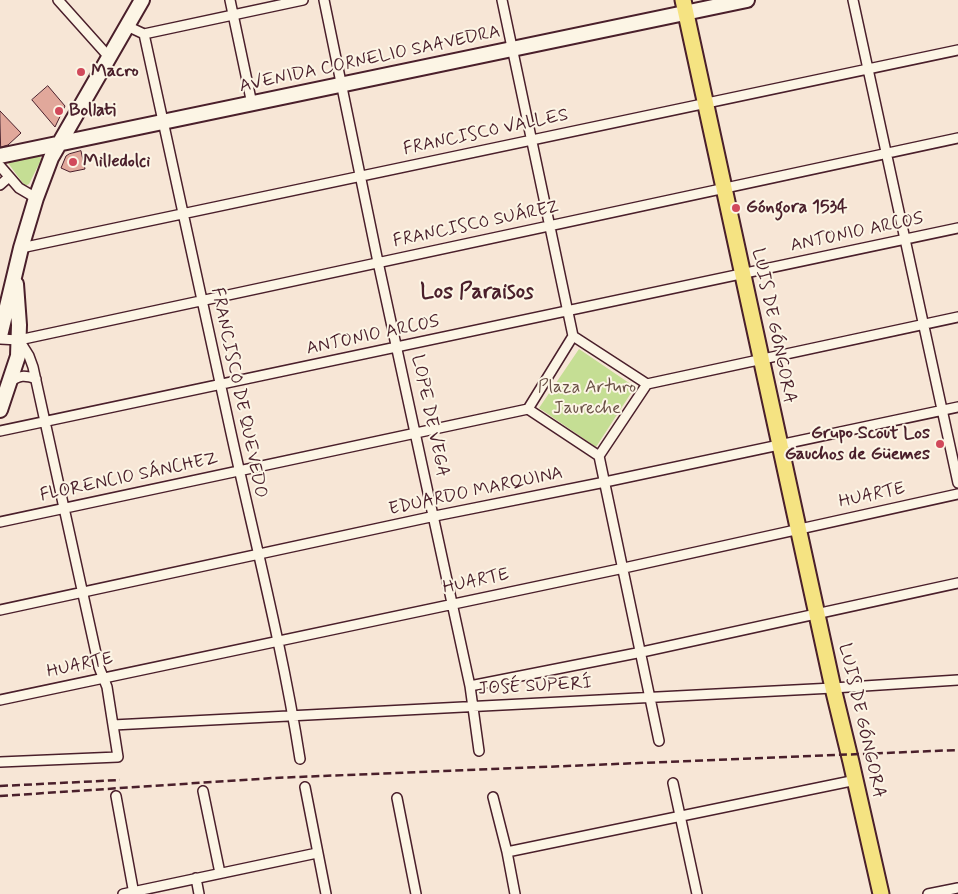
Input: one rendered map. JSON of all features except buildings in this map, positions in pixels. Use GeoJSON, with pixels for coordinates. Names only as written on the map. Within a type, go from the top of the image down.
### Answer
{"type":"FeatureCollection","features":[{"type":"Feature","properties":{"kind":"main road"},"geometry":{"type":"LineString","coordinates":[[0,337],[15,268],[36,198],[58,144],[142,0]]}},
{"type":"Feature","properties":{"kind":"main road","name":"AVENIDA CORNELIO SAAVEDRA"},"geometry":{"type":"LineString","coordinates":[[0,156],[512,49],[685,6],[747,0]]}},
{"type":"Feature","properties":{"kind":"main road","name":"LUIS DE GÓNGORA"},"geometry":{"type":"LineString","coordinates":[[685,6],[816,614],[881,894]]}},
{"type":"Feature","properties":{"kind":"main road"},"geometry":{"type":"LineString","coordinates":[[0,410],[18,356],[19,325],[15,268]]}},
{"type":"Feature","properties":{"kind":"street"},"geometry":{"type":"LineString","coordinates":[[58,0],[109,57]]}},
{"type":"Feature","properties":{"kind":"street"},"geometry":{"type":"LineString","coordinates":[[230,0],[252,104]]}},
{"type":"Feature","properties":{"kind":"street"},"geometry":{"type":"LineString","coordinates":[[127,26],[144,34],[303,0]]}},
{"type":"Feature","properties":{"kind":"street","name":"LOPE DE VEGA"},"geometry":{"type":"LineString","coordinates":[[324,0],[378,262],[453,603],[474,706],[479,752]]}},
{"type":"Feature","properties":{"kind":"street"},"geometry":{"type":"LineString","coordinates":[[502,0],[573,336],[647,384]]}},
{"type":"Feature","properties":{"kind":"street"},"geometry":{"type":"LineString","coordinates":[[854,0],[958,483]]}},
{"type":"Feature","properties":{"kind":"street","name":"FRANCISCO DE QUEVEDO"},"geometry":{"type":"LineString","coordinates":[[144,34],[201,301],[277,640],[300,759]]}},
{"type":"Feature","properties":{"kind":"street","name":"FRANCISCO VALLES"},"geometry":{"type":"LineString","coordinates":[[21,248],[958,50]]}},
{"type":"Feature","properties":{"kind":"street","name":"FRANCISCO SUÁREZ"},"geometry":{"type":"LineString","coordinates":[[0,337],[19,340],[958,138]]}},
{"type":"Feature","properties":{"kind":"street"},"geometry":{"type":"LineString","coordinates":[[0,166],[19,188],[36,198]]}},
{"type":"Feature","properties":{"kind":"street"},"geometry":{"type":"LineString","coordinates":[[0,185],[9,177]]}},
{"type":"Feature","properties":{"kind":"street","name":"ANTONIO ARCOS"},"geometry":{"type":"LineString","coordinates":[[0,431],[958,228]]}},
{"type":"Feature","properties":{"kind":"street"},"geometry":{"type":"LineString","coordinates":[[659,741],[600,456],[647,384],[958,317]]}},
{"type":"Feature","properties":{"kind":"street"},"geometry":{"type":"LineString","coordinates":[[573,336],[528,409],[600,456]]}},
{"type":"Feature","properties":{"kind":"street"},"geometry":{"type":"LineString","coordinates":[[0,762],[118,757],[107,687],[99,667],[36,379],[29,356],[19,340]]}},
{"type":"Feature","properties":{"kind":"street"},"geometry":{"type":"LineString","coordinates":[[10,382],[19,376],[25,375],[36,379]]}},
{"type":"Feature","properties":{"kind":"street","name":"EDUARDO MARQUINA"},"geometry":{"type":"LineString","coordinates":[[0,610],[435,516],[958,407]]}},
{"type":"Feature","properties":{"kind":"street","name":"FLORENCIO SÁNCHEZ"},"geometry":{"type":"LineString","coordinates":[[0,522],[528,409]]}},
{"type":"Feature","properties":{"kind":"street","name":"HUARTE"},"geometry":{"type":"LineString","coordinates":[[0,700],[624,568],[958,494]]}},
{"type":"Feature","properties":{"kind":"street"},"geometry":{"type":"LineString","coordinates":[[470,686],[642,652],[958,583]]}},
{"type":"Feature","properties":{"kind":"street","name":"JOSÉ SUPERÍ"},"geometry":{"type":"LineString","coordinates":[[113,725],[958,680]]}},
{"type":"Feature","properties":{"kind":"street"},"geometry":{"type":"LineString","coordinates":[[507,852],[856,780]]}},
{"type":"Feature","properties":{"kind":"street"},"geometry":{"type":"LineString","coordinates":[[673,784],[697,894]]}},
{"type":"Feature","properties":{"kind":"street"},"geometry":{"type":"LineString","coordinates":[[305,787],[326,894]]}},
{"type":"Feature","properties":{"kind":"street"},"geometry":{"type":"LineString","coordinates":[[203,791],[220,873]]}},
{"type":"Feature","properties":{"kind":"street"},"geometry":{"type":"LineString","coordinates":[[116,796],[134,893]]}},
{"type":"Feature","properties":{"kind":"street"},"geometry":{"type":"LineString","coordinates":[[493,796],[515,894]]}},
{"type":"Feature","properties":{"kind":"street"},"geometry":{"type":"LineString","coordinates":[[397,798],[416,894]]}},
{"type":"Feature","properties":{"kind":"street"},"geometry":{"type":"LineString","coordinates":[[123,894],[317,853]]}},
{"type":"Feature","properties":{"kind":"street"},"geometry":{"type":"LineString","coordinates":[[196,878],[199,894]]}},
{"type":"Feature","properties":{"kind":"street"},"geometry":{"type":"LineString","coordinates":[[928,894],[958,888]]}},
{"type":"Feature","properties":{"kind":"green space"},"geometry":{"type":"Polygon","coordinates":[[[40,155],[41,160],[29,184],[25,186],[8,163],[9,161],[40,155]]]}},
{"type":"Feature","properties":{"kind":"green space","name":"Plaza Arturo Jaureche"},"geometry":{"type":"Polygon","coordinates":[[[579,349],[635,387],[596,447],[539,408],[579,349]]]}},
{"type":"Feature","properties":{"kind":"railway"},"geometry":{"type":"LineString","coordinates":[[0,796],[273,778],[958,750]]}},
{"type":"Feature","properties":{"kind":"railway"},"geometry":{"type":"LineString","coordinates":[[0,786],[120,780]]}},
{"type":"Feature","properties":{"kind":"place","name":"Macro"},"geometry":{"type":"Point","coordinates":[81,72]}},
{"type":"Feature","properties":{"kind":"place","name":"Bollati"},"geometry":{"type":"Point","coordinates":[59,111]}},
{"type":"Feature","properties":{"kind":"place","name":"Milledolci"},"geometry":{"type":"Point","coordinates":[73,162]}},
{"type":"Feature","properties":{"kind":"place","name":"Góngora 1534"},"geometry":{"type":"Point","coordinates":[736,208]}},
{"type":"Feature","properties":{"kind":"place","name":"Grupo Scout Los Gauchos de Güemes"},"geometry":{"type":"Point","coordinates":[940,444]}},
{"type":"Feature","properties":{"kind":"district","name":"Los Paraisos"},"geometry":{"type":"Point","coordinates":[477,293]}}]}
